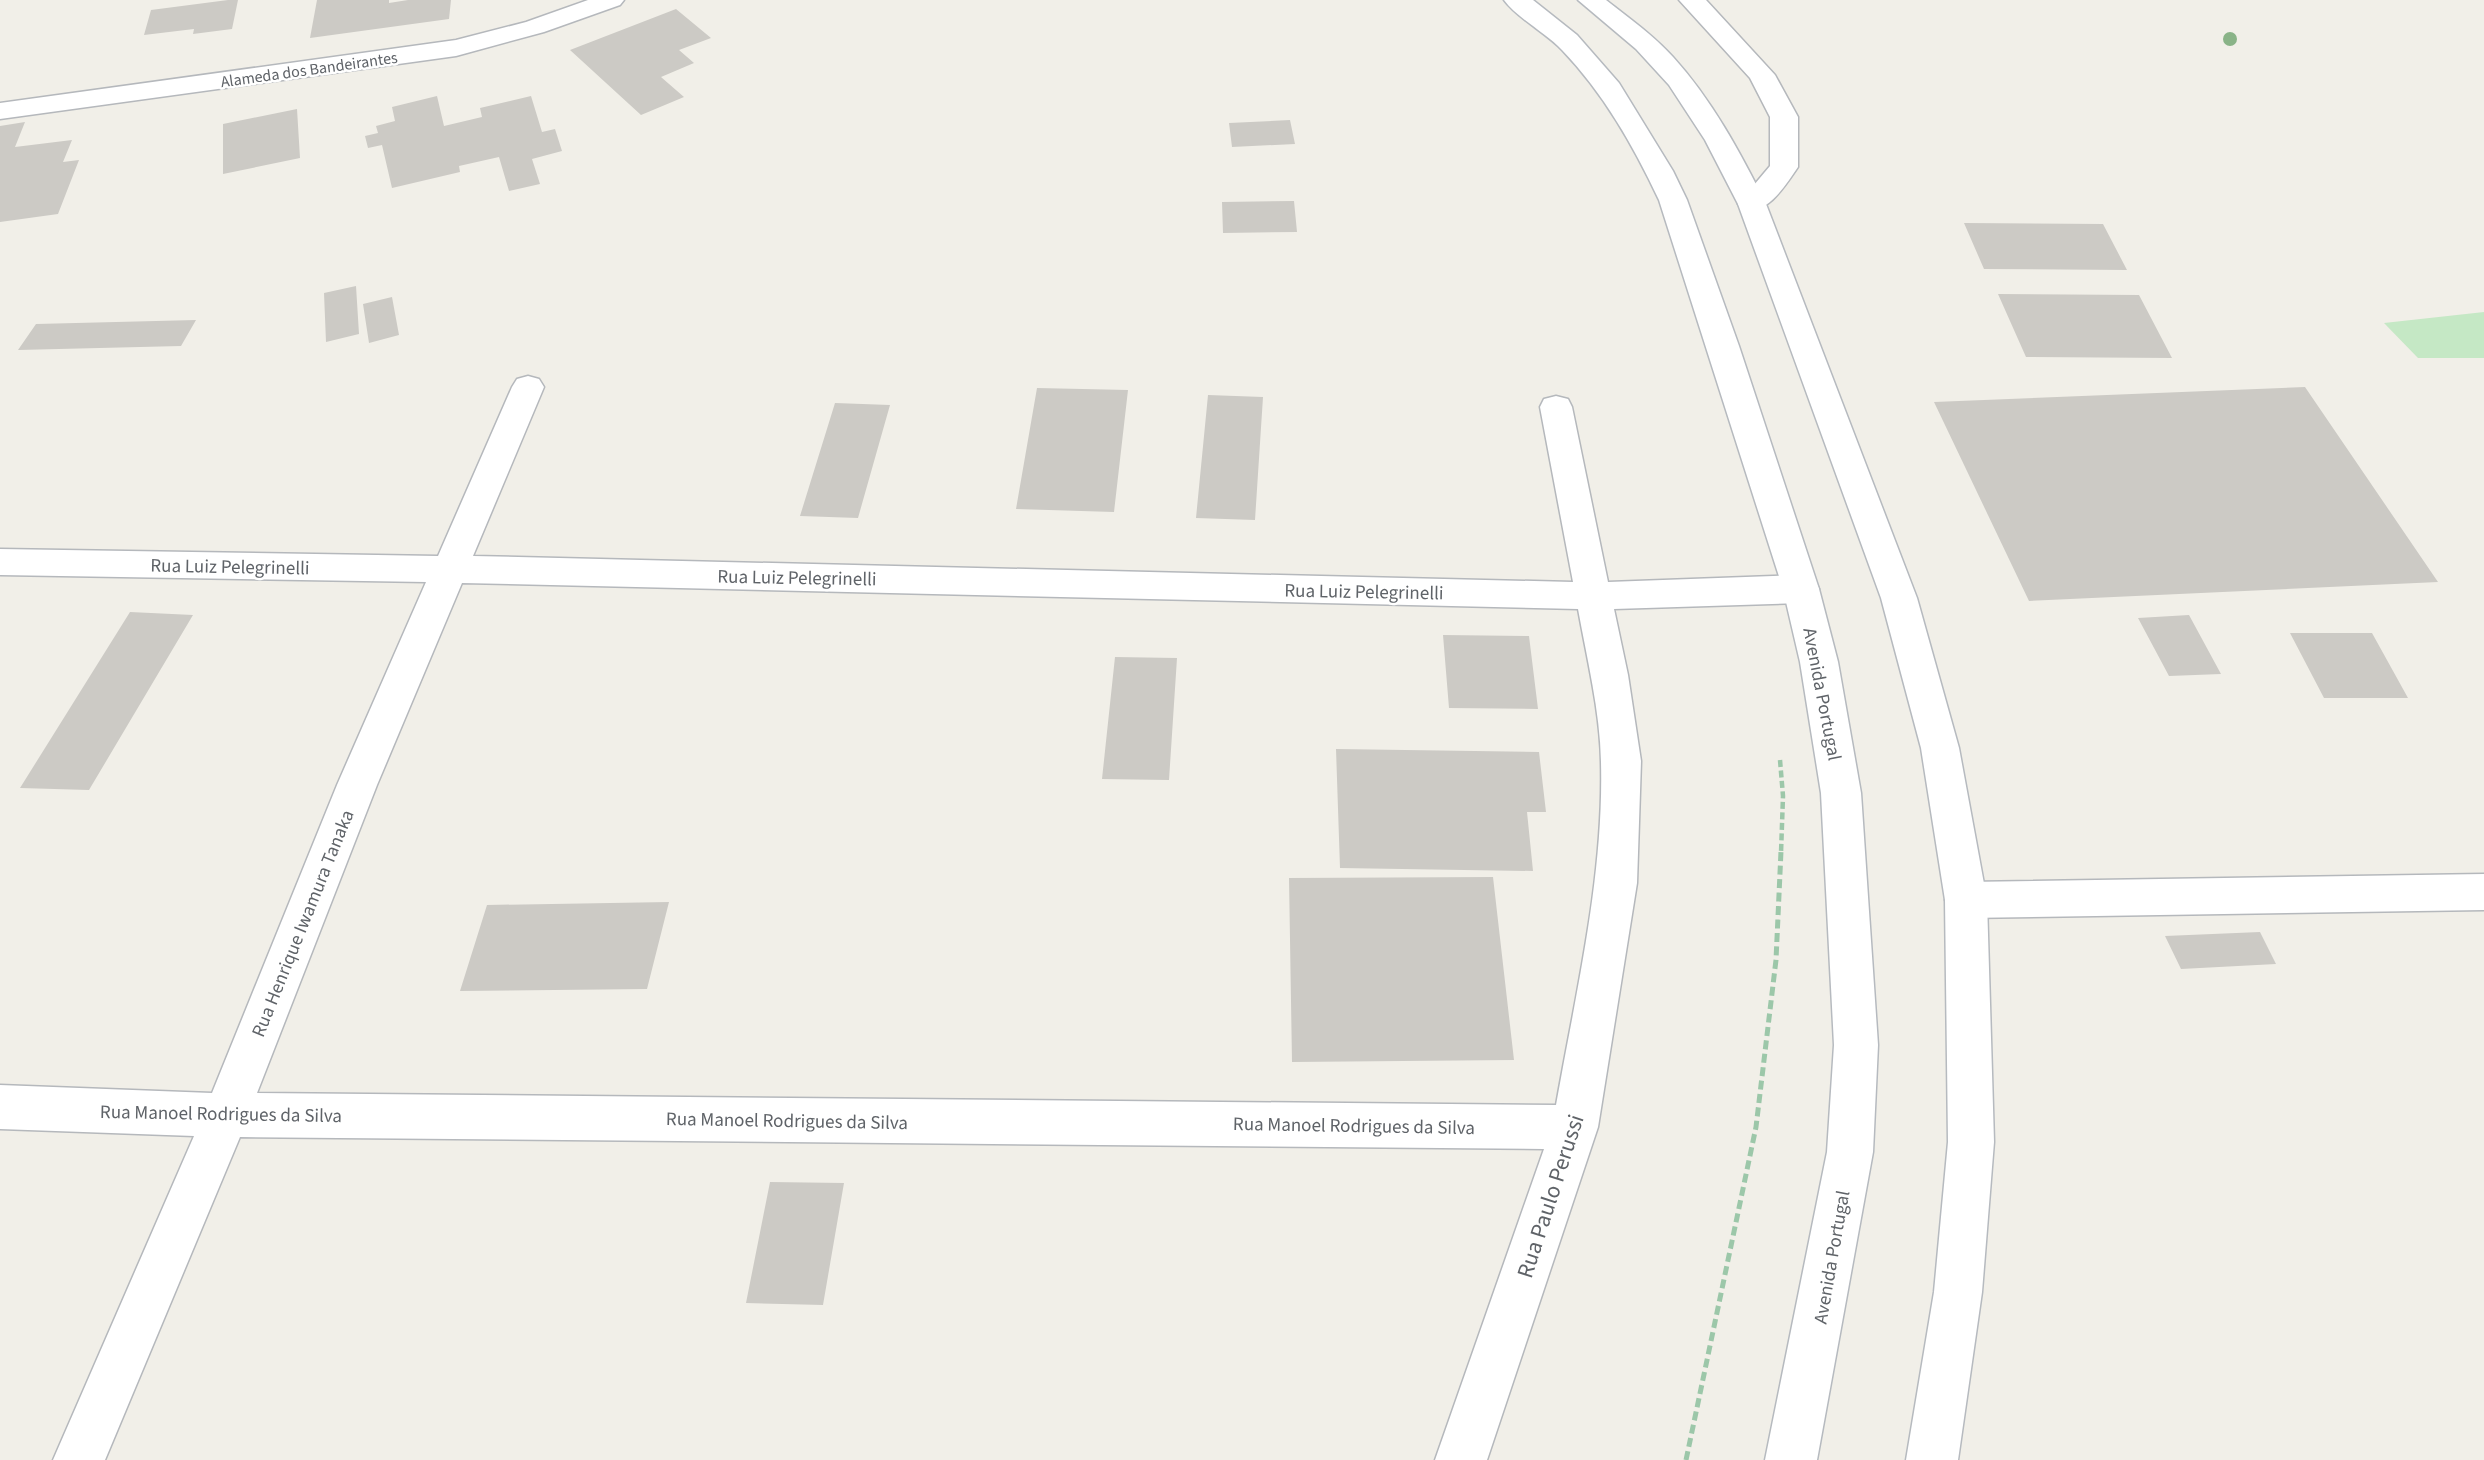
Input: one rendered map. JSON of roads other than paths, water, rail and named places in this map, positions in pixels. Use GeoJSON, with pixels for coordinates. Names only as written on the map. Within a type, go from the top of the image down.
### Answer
{"type":"FeatureCollection","features":[{"type":"Feature","properties":{"kind":"street","name":"Alameda dos Bandeirantes"},"geometry":{"type":"LineString","coordinates":[[0,111],[456,48],[540,27],[611,0]]}},
{"type":"Feature","properties":{"kind":"street","name":"Avenida Portugal"},"geometry":{"type":"LineString","coordinates":[[1517,0],[1567,39],[1601,75],[1653,156],[1673,200],[1723,346],[1801,589],[1819,662],[1841,793],[1856,1045],[1850,1152],[1791,1460]]}},
{"type":"Feature","properties":{"kind":"street"},"geometry":{"type":"LineString","coordinates":[[1591,0],[1646,45],[1695,101],[1725,147],[1752,204],[1899,598],[1940,748],[1966,900],[1971,1142],[1958,1292],[1932,1460]]}},
{"type":"Feature","properties":{"kind":"street"},"geometry":{"type":"LineString","coordinates":[[1692,0],[1762,75],[1784,117],[1784,167],[1752,204]]}},
{"type":"Feature","properties":{"kind":"street","name":"Rua Henrique Iwamura Tanaka"},"geometry":{"type":"LineString","coordinates":[[79,1460],[226,1115],[357,785],[528,387]]}},
{"type":"Feature","properties":{"kind":"street","name":"Rua Paulo Perussi"},"geometry":{"type":"LineString","coordinates":[[1461,1460],[1575,1127],[1616,883],[1621,761],[1609,675],[1556,407]]}},
{"type":"Feature","properties":{"kind":"street","name":"Rua Luiz Pelegrinelli"},"geometry":{"type":"LineString","coordinates":[[0,562],[449,569],[1594,596],[1801,589]]}},
{"type":"Feature","properties":{"kind":"street"},"geometry":{"type":"LineString","coordinates":[[1966,900],[2484,892]]}},
{"type":"Feature","properties":{"kind":"street","name":"Rua Manoel Rodrigues da Silva"},"geometry":{"type":"LineString","coordinates":[[0,1107],[226,1115],[1575,1127]]}}]}
